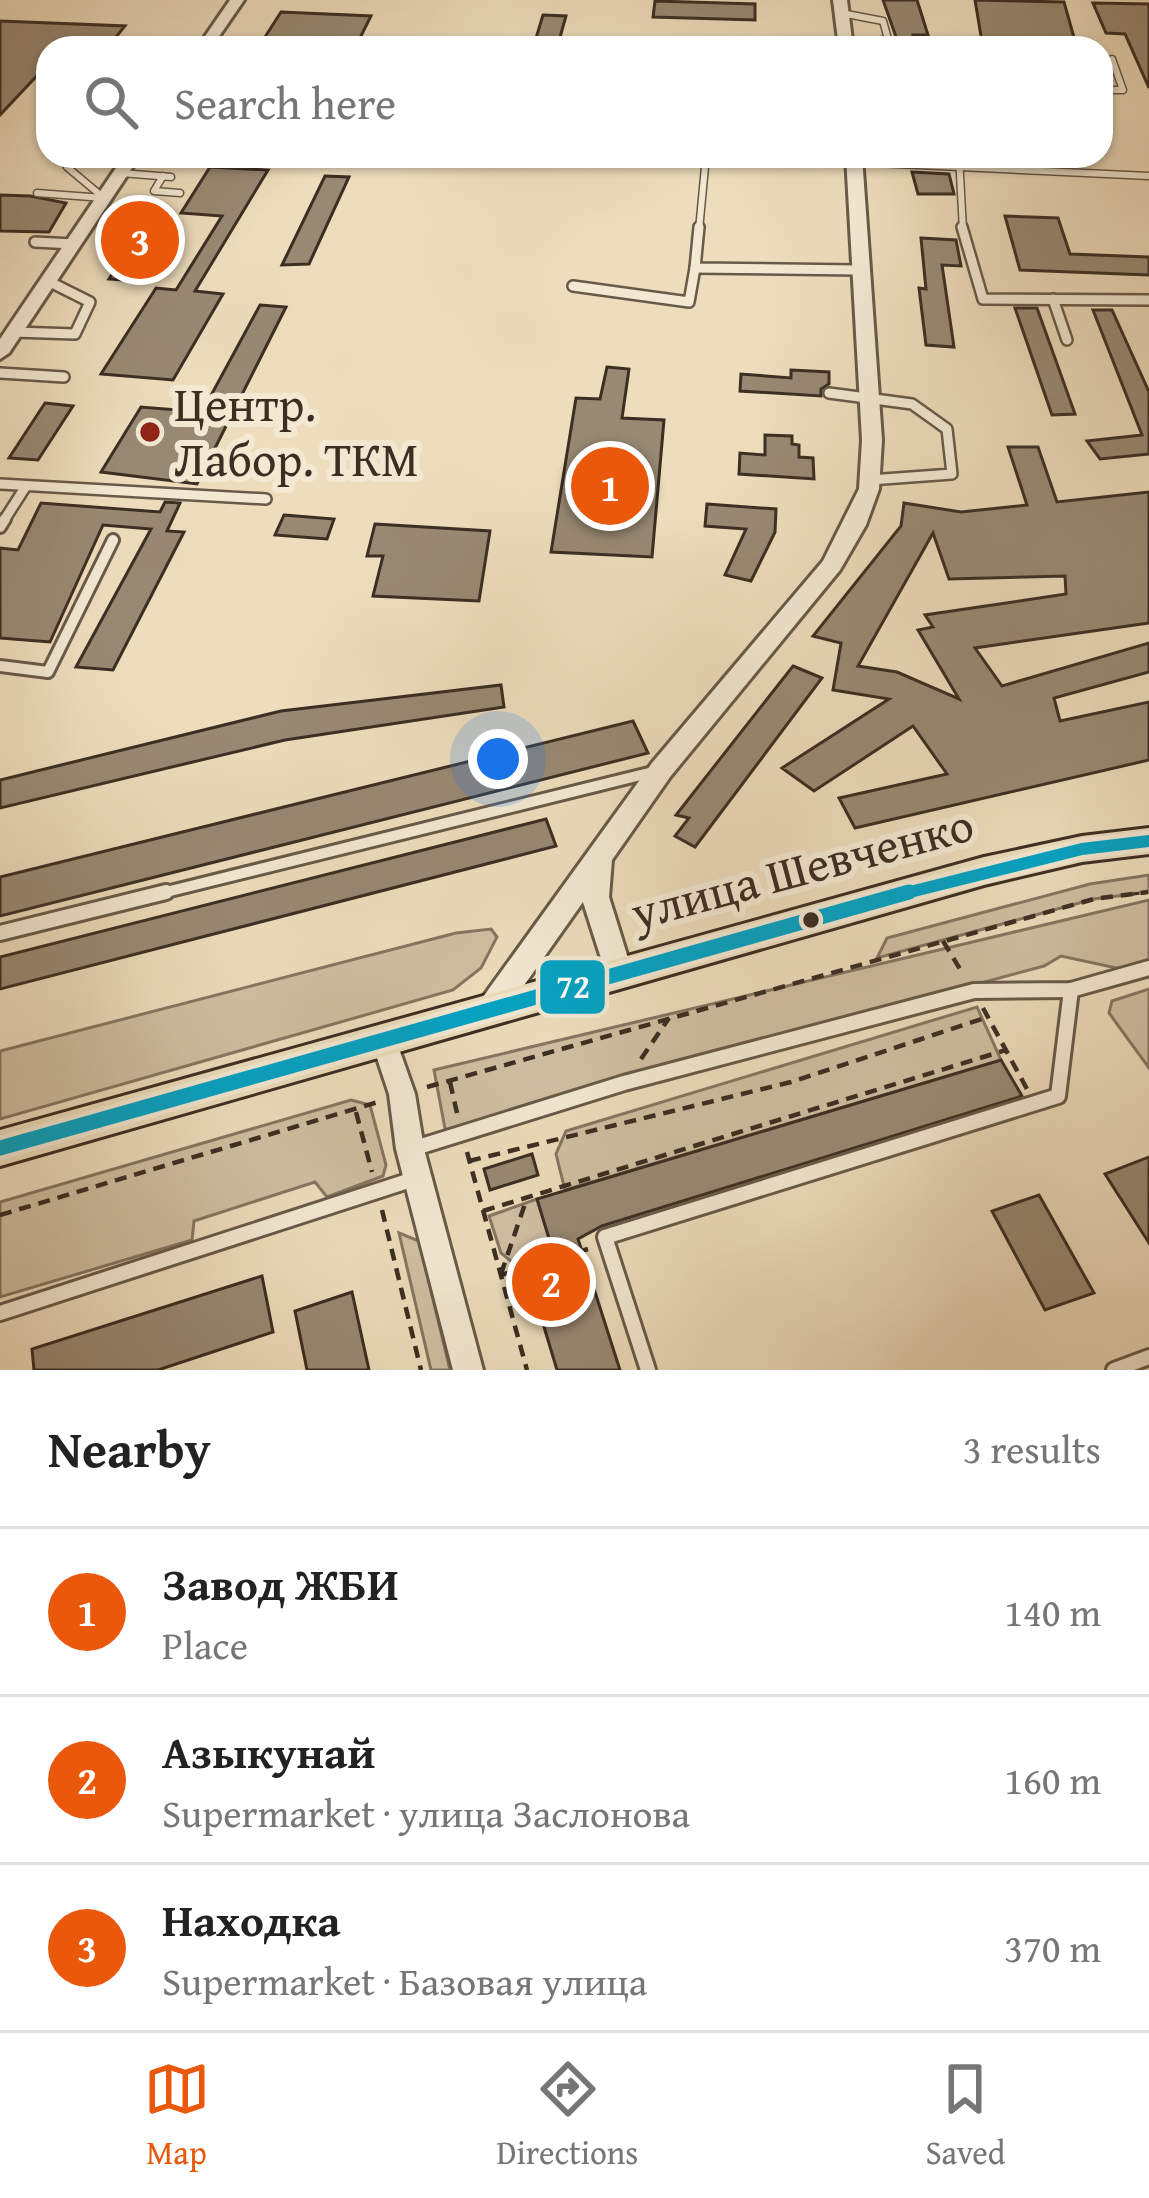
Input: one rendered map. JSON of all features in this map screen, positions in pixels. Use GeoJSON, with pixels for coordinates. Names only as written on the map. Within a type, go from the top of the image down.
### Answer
{"type":"FeatureCollection","features":[{"type":"Feature","properties":{"kind":"main road","name":"улица Шевченко"},"geometry":{"type":"LineString","coordinates":[[0,1148],[984,871],[1149,841]]}},
{"type":"Feature","properties":{"kind":"street"},"geometry":{"type":"LineString","coordinates":[[212,36],[237,0]]}},
{"type":"Feature","properties":{"kind":"street"},"geometry":{"type":"LineString","coordinates":[[840,6],[844,36]]}},
{"type":"Feature","properties":{"kind":"street"},"geometry":{"type":"LineString","coordinates":[[0,353],[11,325],[48,281],[124,168]]}},
{"type":"Feature","properties":{"kind":"street"},"geometry":{"type":"LineString","coordinates":[[493,1006],[661,770],[832,565],[856,525],[869,480],[869,396],[854,168]]}},
{"type":"Feature","properties":{"kind":"street"},"geometry":{"type":"LineString","coordinates":[[600,853],[595,897],[618,971]]}},
{"type":"Feature","properties":{"kind":"street"},"geometry":{"type":"LineString","coordinates":[[383,1037],[402,1094],[414,1164],[468,1370]]}},
{"type":"Feature","properties":{"kind":"lane"},"geometry":{"type":"LineString","coordinates":[[840,6],[883,21],[888,36]]}},
{"type":"Feature","properties":{"kind":"lane"},"geometry":{"type":"LineString","coordinates":[[1113,62],[1124,90],[1113,90]]}},
{"type":"Feature","properties":{"kind":"lane"},"geometry":{"type":"LineString","coordinates":[[68,168],[104,198]]}},
{"type":"Feature","properties":{"kind":"lane"},"geometry":{"type":"LineString","coordinates":[[573,286],[689,302],[705,168]]}},
{"type":"Feature","properties":{"kind":"lane"},"geometry":{"type":"LineString","coordinates":[[959,168],[962,228],[982,299],[1149,300]]}},
{"type":"Feature","properties":{"kind":"lane"},"geometry":{"type":"LineString","coordinates":[[1048,168],[1149,176]]}},
{"type":"Feature","properties":{"kind":"lane"},"geometry":{"type":"LineString","coordinates":[[121,173],[167,176],[154,191],[180,193]]}},
{"type":"Feature","properties":{"kind":"lane"},"geometry":{"type":"LineString","coordinates":[[37,193],[104,198]]}},
{"type":"Feature","properties":{"kind":"lane"},"geometry":{"type":"LineString","coordinates":[[35,242],[73,244]]}},
{"type":"Feature","properties":{"kind":"lane"},"geometry":{"type":"LineString","coordinates":[[695,268],[858,270]]}},
{"type":"Feature","properties":{"kind":"lane"},"geometry":{"type":"LineString","coordinates":[[11,325],[75,334],[90,302],[48,281]]}},
{"type":"Feature","properties":{"kind":"lane"},"geometry":{"type":"LineString","coordinates":[[1053,299],[1066,340]]}},
{"type":"Feature","properties":{"kind":"lane"},"geometry":{"type":"LineString","coordinates":[[0,373],[64,377]]}},
{"type":"Feature","properties":{"kind":"lane"},"geometry":{"type":"LineString","coordinates":[[829,393],[912,404],[947,429],[952,474],[933,479],[869,480]]}},
{"type":"Feature","properties":{"kind":"lane"},"geometry":{"type":"LineString","coordinates":[[0,484],[266,499]]}},
{"type":"Feature","properties":{"kind":"lane"},"geometry":{"type":"LineString","coordinates":[[0,527],[26,486]]}},
{"type":"Feature","properties":{"kind":"lane"},"geometry":{"type":"LineString","coordinates":[[0,666],[48,672],[113,540]]}},
{"type":"Feature","properties":{"kind":"lane"},"geometry":{"type":"LineString","coordinates":[[0,933],[661,770]]}},
{"type":"Feature","properties":{"kind":"lane"},"geometry":{"type":"LineString","coordinates":[[0,1313],[377,1190],[462,1133],[624,1083],[974,991],[1071,990],[1149,968]]}},
{"type":"Feature","properties":{"kind":"lane"},"geometry":{"type":"LineString","coordinates":[[648,1370],[605,1237],[1058,1096],[1071,990]]}},
{"type":"Feature","properties":{"kind":"lane"},"geometry":{"type":"LineString","coordinates":[[1114,1370],[1149,1357]]}},
{"type":"Feature","properties":{"kind":"path"},"geometry":{"type":"LineString","coordinates":[[527,1370],[450,1080],[1094,899],[1149,892]]}},
{"type":"Feature","properties":{"kind":"path"},"geometry":{"type":"LineString","coordinates":[[942,940],[1035,1103]]}},
{"type":"Feature","properties":{"kind":"path"},"geometry":{"type":"LineString","coordinates":[[624,1083],[670,1016]]}},
{"type":"Feature","properties":{"kind":"path"},"geometry":{"type":"LineString","coordinates":[[470,1161],[791,1082],[988,1017]]}},
{"type":"Feature","properties":{"kind":"path"},"geometry":{"type":"LineString","coordinates":[[483,1211],[1006,1050]]}},
{"type":"Feature","properties":{"kind":"path"},"geometry":{"type":"LineString","coordinates":[[0,1215],[370,1105]]}},
{"type":"Feature","properties":{"kind":"path"},"geometry":{"type":"LineString","coordinates":[[356,1110],[421,1370]]}},
{"type":"Feature","properties":{"kind":"path"},"geometry":{"type":"LineString","coordinates":[[501,1275],[527,1198]]}},
{"type":"Feature","properties":{"kind":"path"},"geometry":{"type":"LineString","coordinates":[[501,1275],[607,1243]]}},
{"type":"Feature","properties":{"kind":"shaded area"},"geometry":{"type":"Polygon","coordinates":[[[1149,875],[1149,892],[1094,899],[877,958],[887,938],[1090,884],[1149,875]]]}},
{"type":"Feature","properties":{"kind":"shaded area"},"geometry":{"type":"Polygon","coordinates":[[[1149,900],[1149,960],[1121,969],[1061,956],[1044,966],[629,1077],[446,1134],[434,1070],[1149,900]]]}},
{"type":"Feature","properties":{"kind":"shaded area"},"geometry":{"type":"Polygon","coordinates":[[[491,929],[497,937],[481,968],[453,990],[0,1119],[0,1051],[456,933],[491,929]]]}},
{"type":"Feature","properties":{"kind":"shaded area"},"geometry":{"type":"Polygon","coordinates":[[[1149,989],[1149,1068],[1109,1013],[1112,1001],[1149,989]]]}},
{"type":"Feature","properties":{"kind":"shaded area"},"geometry":{"type":"Polygon","coordinates":[[[977,1007],[1001,1060],[565,1190],[556,1154],[566,1131],[977,1007]]]}},
{"type":"Feature","properties":{"kind":"shaded area"},"geometry":{"type":"Polygon","coordinates":[[[351,1100],[370,1105],[386,1165],[383,1176],[327,1197],[315,1182],[194,1221],[192,1240],[0,1297],[0,1202],[351,1100]]]}},
{"type":"Feature","properties":{"kind":"shaded area"},"geometry":{"type":"Polygon","coordinates":[[[537,1199],[552,1247],[512,1262],[501,1253],[489,1216],[537,1199]]]}},
{"type":"Feature","properties":{"kind":"shaded area"},"geometry":{"type":"Polygon","coordinates":[[[399,1233],[419,1241],[450,1370],[431,1370],[399,1233]]]}},
{"type":"Feature","properties":{"kind":"building"},"geometry":{"type":"Polygon","coordinates":[[[883,0],[917,0],[928,35],[896,36],[883,0]]]}},
{"type":"Feature","properties":{"kind":"building"},"geometry":{"type":"Polygon","coordinates":[[[975,0],[1064,2],[1074,36],[981,36],[975,0]]]}},
{"type":"Feature","properties":{"kind":"building"},"geometry":{"type":"Polygon","coordinates":[[[655,1],[755,4],[755,20],[653,17],[655,1]]]}},
{"type":"Feature","properties":{"kind":"building"},"geometry":{"type":"Polygon","coordinates":[[[1093,3],[1149,4],[1149,88],[1125,34],[1106,33],[1093,3]]]}},
{"type":"Feature","properties":{"kind":"building"},"geometry":{"type":"Polygon","coordinates":[[[281,12],[371,16],[361,36],[266,36],[281,12]]]}},
{"type":"Feature","properties":{"kind":"building"},"geometry":{"type":"Polygon","coordinates":[[[543,15],[566,16],[560,36],[537,36],[543,15]]]}},
{"type":"Feature","properties":{"kind":"building"},"geometry":{"type":"Polygon","coordinates":[[[0,21],[125,26],[117,36],[36,36],[36,77],[0,115],[0,21]]]}},
{"type":"Feature","properties":{"kind":"building"},"geometry":{"type":"Polygon","coordinates":[[[209,168],[268,170],[195,291],[223,294],[173,380],[101,374],[156,288],[176,290],[222,216],[181,213],[209,168]]]}},
{"type":"Feature","properties":{"kind":"building"},"geometry":{"type":"Polygon","coordinates":[[[912,172],[949,174],[954,194],[918,194],[912,172]]]}},
{"type":"Feature","properties":{"kind":"building"},"geometry":{"type":"Polygon","coordinates":[[[325,176],[349,177],[309,264],[282,265],[325,176]]]}},
{"type":"Feature","properties":{"kind":"building"},"geometry":{"type":"Polygon","coordinates":[[[0,195],[66,203],[49,232],[0,231],[0,195]]]}},
{"type":"Feature","properties":{"kind":"building"},"geometry":{"type":"Polygon","coordinates":[[[1005,216],[1058,218],[1070,254],[1149,257],[1149,275],[1020,270],[1005,216]]]}},
{"type":"Feature","properties":{"kind":"building"},"geometry":{"type":"Polygon","coordinates":[[[146,224],[172,226],[136,281],[109,279],[146,224]]]}},
{"type":"Feature","properties":{"kind":"building"},"geometry":{"type":"Polygon","coordinates":[[[921,238],[956,240],[961,266],[942,265],[954,347],[926,345],[919,288],[926,289],[921,238]]]}},
{"type":"Feature","properties":{"kind":"building"},"geometry":{"type":"Polygon","coordinates":[[[260,305],[286,307],[197,484],[101,472],[141,407],[202,412],[260,305]]]}},
{"type":"Feature","properties":{"kind":"building"},"geometry":{"type":"Polygon","coordinates":[[[1015,308],[1037,308],[1075,414],[1052,415],[1015,308]]]}},
{"type":"Feature","properties":{"kind":"building"},"geometry":{"type":"Polygon","coordinates":[[[1093,310],[1112,310],[1149,392],[1149,454],[1100,459],[1087,441],[1142,435],[1093,310]]]}},
{"type":"Feature","properties":{"kind":"building"},"geometry":{"type":"Polygon","coordinates":[[[607,367],[629,369],[622,418],[664,420],[652,557],[551,552],[576,398],[600,399],[607,367]]]}},
{"type":"Feature","properties":{"kind":"building"},"geometry":{"type":"Polygon","coordinates":[[[791,370],[829,372],[829,384],[821,389],[821,396],[740,391],[741,374],[791,378],[791,370]]]}},
{"type":"Feature","properties":{"kind":"building"},"geometry":{"type":"Polygon","coordinates":[[[45,403],[73,406],[38,460],[9,458],[45,403]]]}},
{"type":"Feature","properties":{"kind":"building"},"geometry":{"type":"Polygon","coordinates":[[[765,435],[792,436],[792,444],[799,445],[799,457],[813,458],[814,479],[739,474],[740,453],[765,455],[765,435]]]}},
{"type":"Feature","properties":{"kind":"building"},"geometry":{"type":"Polygon","coordinates":[[[1008,447],[1038,447],[1057,502],[1149,492],[1149,623],[975,648],[1002,686],[1149,643],[1149,672],[1054,698],[1060,721],[1149,702],[1149,760],[855,828],[839,798],[947,774],[913,726],[814,791],[782,768],[889,699],[833,690],[841,643],[813,636],[901,526],[904,503],[961,512],[1027,505],[1008,447]],[[933,533],[858,666],[897,672],[959,699],[918,630],[933,627],[925,615],[1066,594],[1065,576],[949,579],[933,533]]]}},
{"type":"Feature","properties":{"kind":"building"},"geometry":{"type":"Polygon","coordinates":[[[165,502],[180,503],[167,531],[184,532],[113,670],[76,667],[151,529],[103,525],[50,642],[0,638],[0,548],[18,550],[41,503],[160,512],[165,502]]]}},
{"type":"Feature","properties":{"kind":"building"},"geometry":{"type":"Polygon","coordinates":[[[707,504],[776,509],[775,532],[751,581],[725,575],[746,529],[705,526],[707,504]]]}},
{"type":"Feature","properties":{"kind":"building"},"geometry":{"type":"Polygon","coordinates":[[[284,515],[334,519],[327,539],[275,535],[284,515]]]}},
{"type":"Feature","properties":{"kind":"building"},"geometry":{"type":"Polygon","coordinates":[[[375,524],[490,531],[479,601],[373,596],[383,556],[367,556],[375,524]]]}},
{"type":"Feature","properties":{"kind":"building"},"geometry":{"type":"Polygon","coordinates":[[[793,666],[822,678],[695,847],[675,836],[689,818],[676,815],[793,666]]]}},
{"type":"Feature","properties":{"kind":"building"},"geometry":{"type":"Polygon","coordinates":[[[501,685],[504,707],[285,740],[0,808],[0,780],[281,711],[501,685]]]}},
{"type":"Feature","properties":{"kind":"building"},"geometry":{"type":"Polygon","coordinates":[[[633,721],[648,753],[0,916],[0,877],[633,721]]]}},
{"type":"Feature","properties":{"kind":"building"},"geometry":{"type":"Polygon","coordinates":[[[546,819],[556,846],[0,989],[0,957],[546,819]]]}},
{"type":"Feature","properties":{"kind":"building"},"geometry":{"type":"Polygon","coordinates":[[[1001,1060],[1022,1096],[602,1226],[578,1239],[620,1370],[557,1370],[529,1277],[558,1268],[537,1199],[1001,1060]]]}},
{"type":"Feature","properties":{"kind":"building"},"geometry":{"type":"Polygon","coordinates":[[[532,1154],[538,1175],[490,1190],[484,1169],[532,1154]]]}},
{"type":"Feature","properties":{"kind":"building"},"geometry":{"type":"Polygon","coordinates":[[[1149,1157],[1149,1243],[1105,1174],[1149,1157]]]}},
{"type":"Feature","properties":{"kind":"building"},"geometry":{"type":"Polygon","coordinates":[[[1039,1195],[1094,1293],[1045,1310],[992,1211],[1039,1195]]]}},
{"type":"Feature","properties":{"kind":"building"},"geometry":{"type":"Polygon","coordinates":[[[262,1276],[273,1332],[158,1370],[34,1370],[32,1349],[262,1276]]]}},
{"type":"Feature","properties":{"kind":"building"},"geometry":{"type":"Polygon","coordinates":[[[352,1292],[369,1370],[307,1370],[295,1311],[352,1292]]]}},
{"type":"Feature","properties":{"kind":"transit line","name":"72"},"geometry":{"type":"LineString","coordinates":[[0,1148],[984,871],[1082,849],[1149,841]]}},
{"type":"Feature","properties":{"kind":"place","name":"Находка"},"geometry":{"type":"Point","coordinates":[140,240]}},
{"type":"Feature","properties":{"kind":"place","name":"Центр. Лабор. ТКМ"},"geometry":{"type":"Point","coordinates":[150,432]}},
{"type":"Feature","properties":{"kind":"place","name":"Завод ЖБИ"},"geometry":{"type":"Point","coordinates":[610,486]}},
{"type":"Feature","properties":{"kind":"place","name":"Азыкунай"},"geometry":{"type":"Point","coordinates":[551,1282]}}]}
